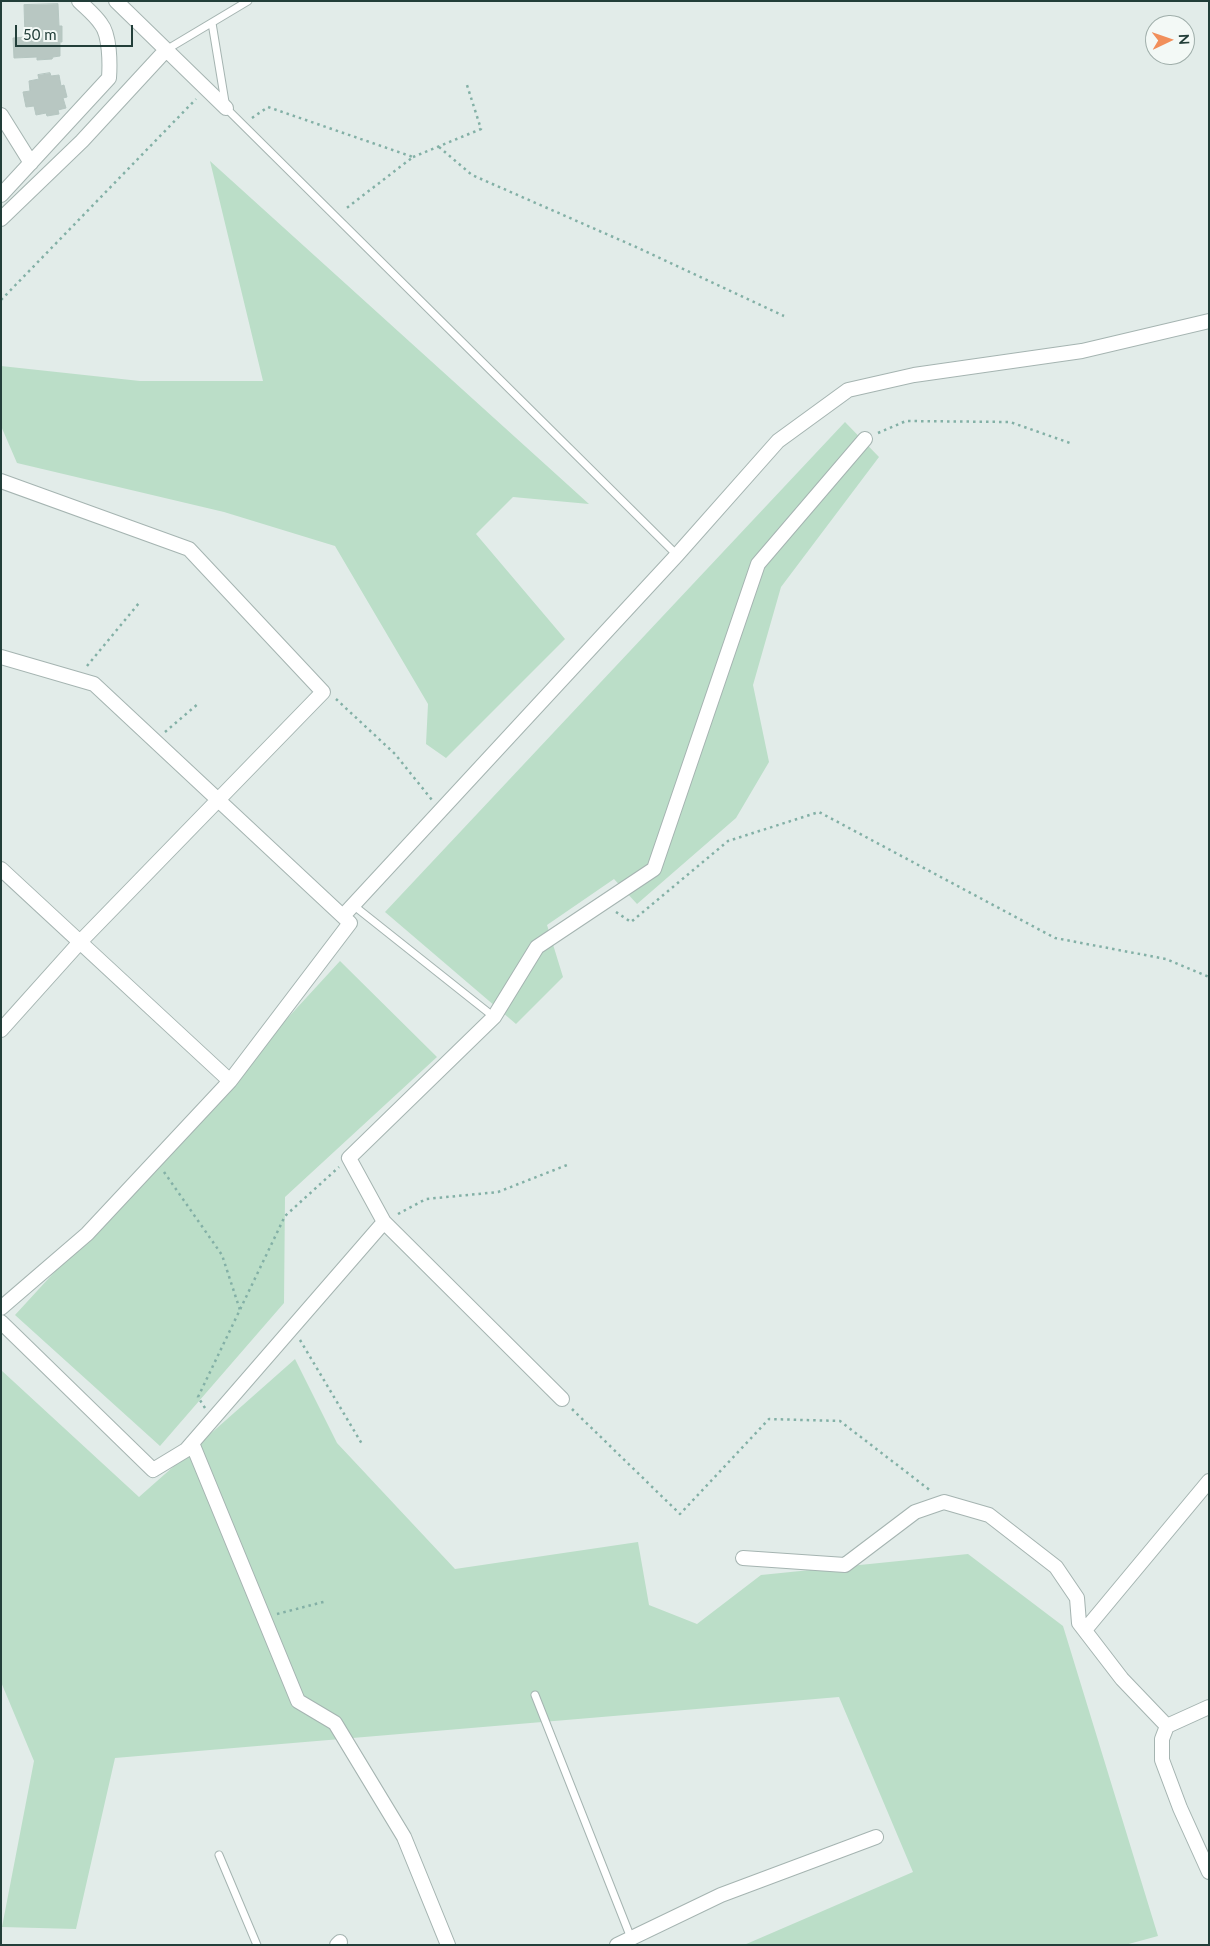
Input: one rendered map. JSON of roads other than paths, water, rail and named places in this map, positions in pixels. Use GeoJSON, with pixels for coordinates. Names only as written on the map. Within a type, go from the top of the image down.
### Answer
{"type":"FeatureCollection","features":[{"type":"Feature","properties":{"kind":"street"},"geometry":{"type":"LineString","coordinates":[[1,195],[109,78],[110,63],[106,34],[102,24],[79,1]]}},
{"type":"Feature","properties":{"kind":"street"},"geometry":{"type":"LineString","coordinates":[[116,1],[226,108]]}},
{"type":"Feature","properties":{"kind":"street"},"geometry":{"type":"LineString","coordinates":[[1,219],[82,141],[166,50]]}},
{"type":"Feature","properties":{"kind":"street"},"geometry":{"type":"LineString","coordinates":[[1,115],[30,163]]}},
{"type":"Feature","properties":{"kind":"street"},"geometry":{"type":"LineString","coordinates":[[343,916],[677,555],[778,441],[848,390],[914,375],[1082,351],[1209,321]]}},
{"type":"Feature","properties":{"kind":"street"},"geometry":{"type":"LineString","coordinates":[[562,1399],[384,1222],[349,1158],[494,1017],[537,947],[654,869],[758,564],[865,439]]}},
{"type":"Feature","properties":{"kind":"street"},"geometry":{"type":"LineString","coordinates":[[1,481],[189,549],[323,692],[80,942],[1,1030]]}},
{"type":"Feature","properties":{"kind":"street"},"geometry":{"type":"LineString","coordinates":[[1,657],[94,684],[350,923],[230,1081],[87,1234],[1,1308]]}},
{"type":"Feature","properties":{"kind":"street"},"geometry":{"type":"LineString","coordinates":[[1,870],[230,1081]]}},
{"type":"Feature","properties":{"kind":"street"},"geometry":{"type":"LineString","coordinates":[[1,1322],[153,1470],[186,1450],[384,1222]]}},
{"type":"Feature","properties":{"kind":"street"},"geometry":{"type":"LineString","coordinates":[[192,1443],[298,1700],[335,1723],[404,1837],[448,1945]]}},
{"type":"Feature","properties":{"kind":"street"},"geometry":{"type":"LineString","coordinates":[[1085,1630],[1209,1481]]}},
{"type":"Feature","properties":{"kind":"street"},"geometry":{"type":"LineString","coordinates":[[743,1558],[845,1565],[915,1512],[944,1502],[989,1515],[1056,1567],[1077,1598],[1079,1623],[1122,1680],[1167,1726]]}},
{"type":"Feature","properties":{"kind":"street"},"geometry":{"type":"LineString","coordinates":[[1209,1707],[1167,1726],[1162,1739],[1162,1760],[1180,1808],[1209,1872]]}},
{"type":"Feature","properties":{"kind":"street"},"geometry":{"type":"LineString","coordinates":[[617,1945],[721,1895],[876,1837]]}},
{"type":"Feature","properties":{"kind":"lane"},"geometry":{"type":"LineString","coordinates":[[166,50],[248,1]]}},
{"type":"Feature","properties":{"kind":"lane"},"geometry":{"type":"LineString","coordinates":[[212,23],[226,108],[677,555]]}},
{"type":"Feature","properties":{"kind":"lane"},"geometry":{"type":"LineString","coordinates":[[353,905],[494,1017]]}},
{"type":"Feature","properties":{"kind":"lane"},"geometry":{"type":"LineString","coordinates":[[535,1695],[631,1938]]}},
{"type":"Feature","properties":{"kind":"lane"},"geometry":{"type":"LineString","coordinates":[[219,1855],[257,1945]]}}]}
